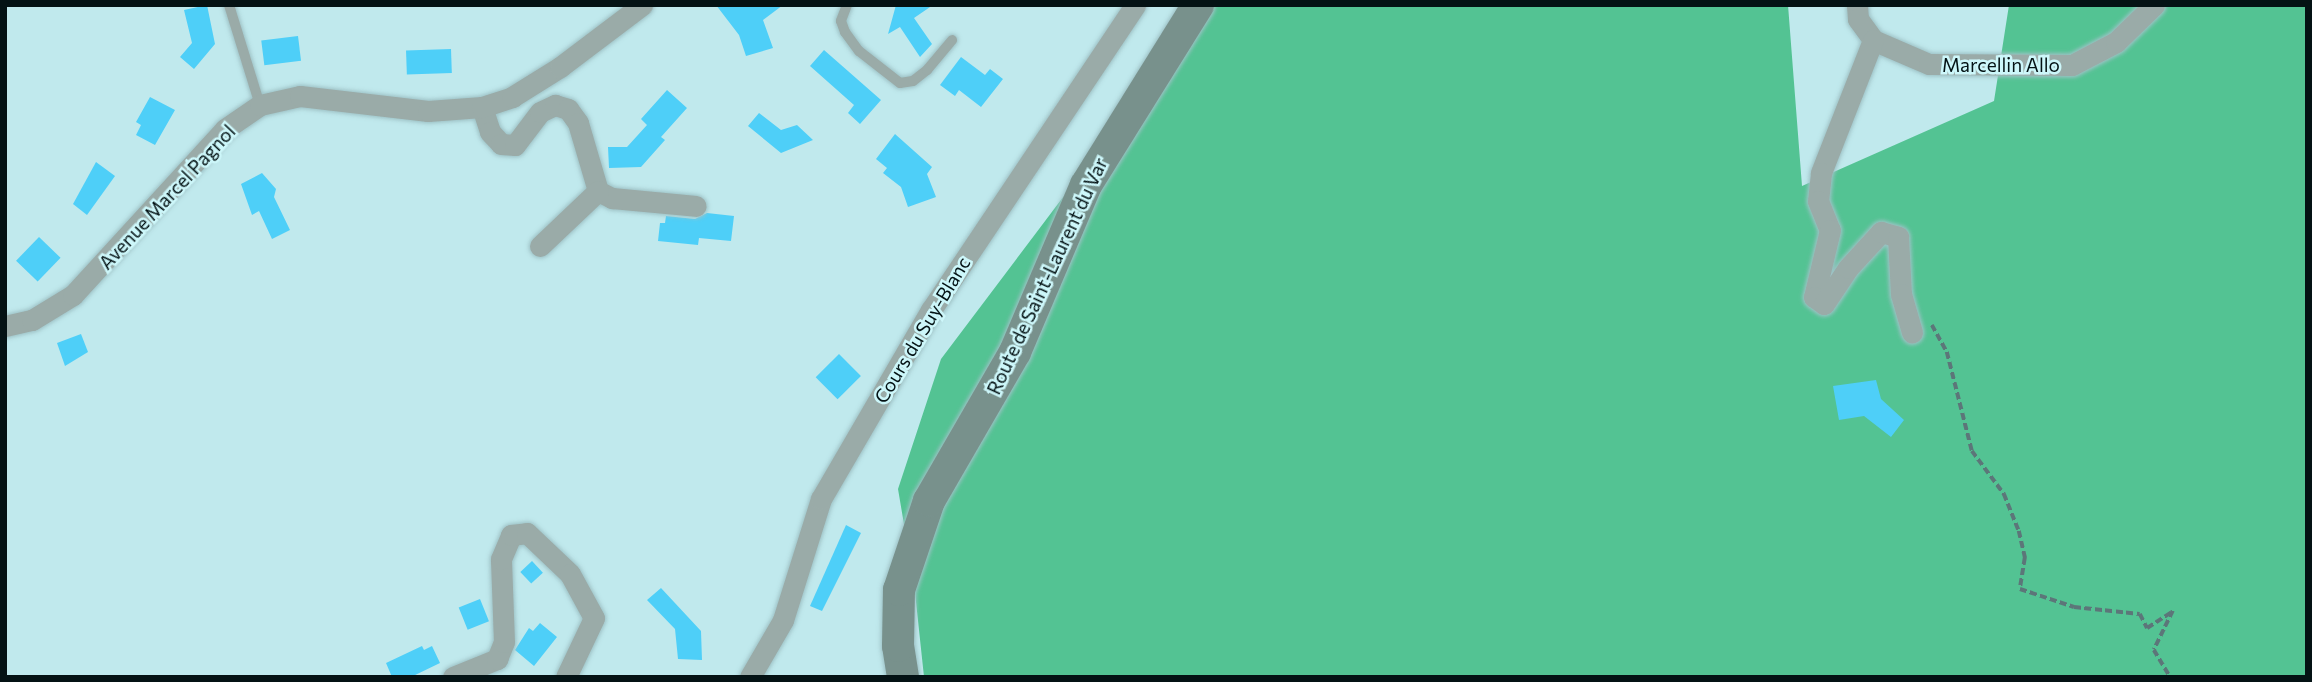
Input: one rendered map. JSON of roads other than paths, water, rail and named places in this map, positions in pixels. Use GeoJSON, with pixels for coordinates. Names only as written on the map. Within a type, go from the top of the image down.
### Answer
{"type":"FeatureCollection","features":[{"type":"Feature","properties":{"kind":"main road","name":"Route de Saint-Laurent du Var"},"geometry":{"type":"LineString","coordinates":[[903,677],[898,646],[899,590],[929,501],[1015,352],[1086,185],[1198,5]]}},
{"type":"Feature","properties":{"kind":"street","name":"Avenue Marcel Pagnol"},"geometry":{"type":"LineString","coordinates":[[5,327],[32,320],[73,295],[225,129],[260,106],[300,96],[428,111],[482,107],[512,97],[561,66],[642,5]]}},
{"type":"Feature","properties":{"kind":"street","name":"Cours du Suy-Blanc"},"geometry":{"type":"LineString","coordinates":[[750,677],[783,620],[828,487],[931,310],[1135,5]]}},
{"type":"Feature","properties":{"kind":"street"},"geometry":{"type":"LineString","coordinates":[[1857,5],[1858,19],[1873,40],[1821,173],[1818,201],[1830,230],[1814,297],[1824,304],[1848,268],[1881,232],[1898,237],[1901,294],[1912,332]]}},
{"type":"Feature","properties":{"kind":"street","name":"Marcellin Allo"},"geometry":{"type":"LineString","coordinates":[[1873,40],[1929,64],[2072,65],[2116,42],[2154,5]]}},
{"type":"Feature","properties":{"kind":"street"},"geometry":{"type":"LineString","coordinates":[[482,107],[490,132],[501,144],[514,145],[540,112],[555,105],[568,108],[578,123],[598,191],[612,198],[695,206]]}},
{"type":"Feature","properties":{"kind":"street"},"geometry":{"type":"LineString","coordinates":[[540,246],[598,191]]}},
{"type":"Feature","properties":{"kind":"street"},"geometry":{"type":"LineString","coordinates":[[453,677],[498,659],[504,642],[501,559],[511,535],[527,533],[570,574],[594,618],[566,677]]}},
{"type":"Feature","properties":{"kind":"lane"},"geometry":{"type":"LineString","coordinates":[[229,5],[260,106]]}},
{"type":"Feature","properties":{"kind":"lane"},"geometry":{"type":"LineString","coordinates":[[847,5],[841,21],[845,32],[859,51],[900,83],[913,81],[927,70],[952,40]]}}]}
